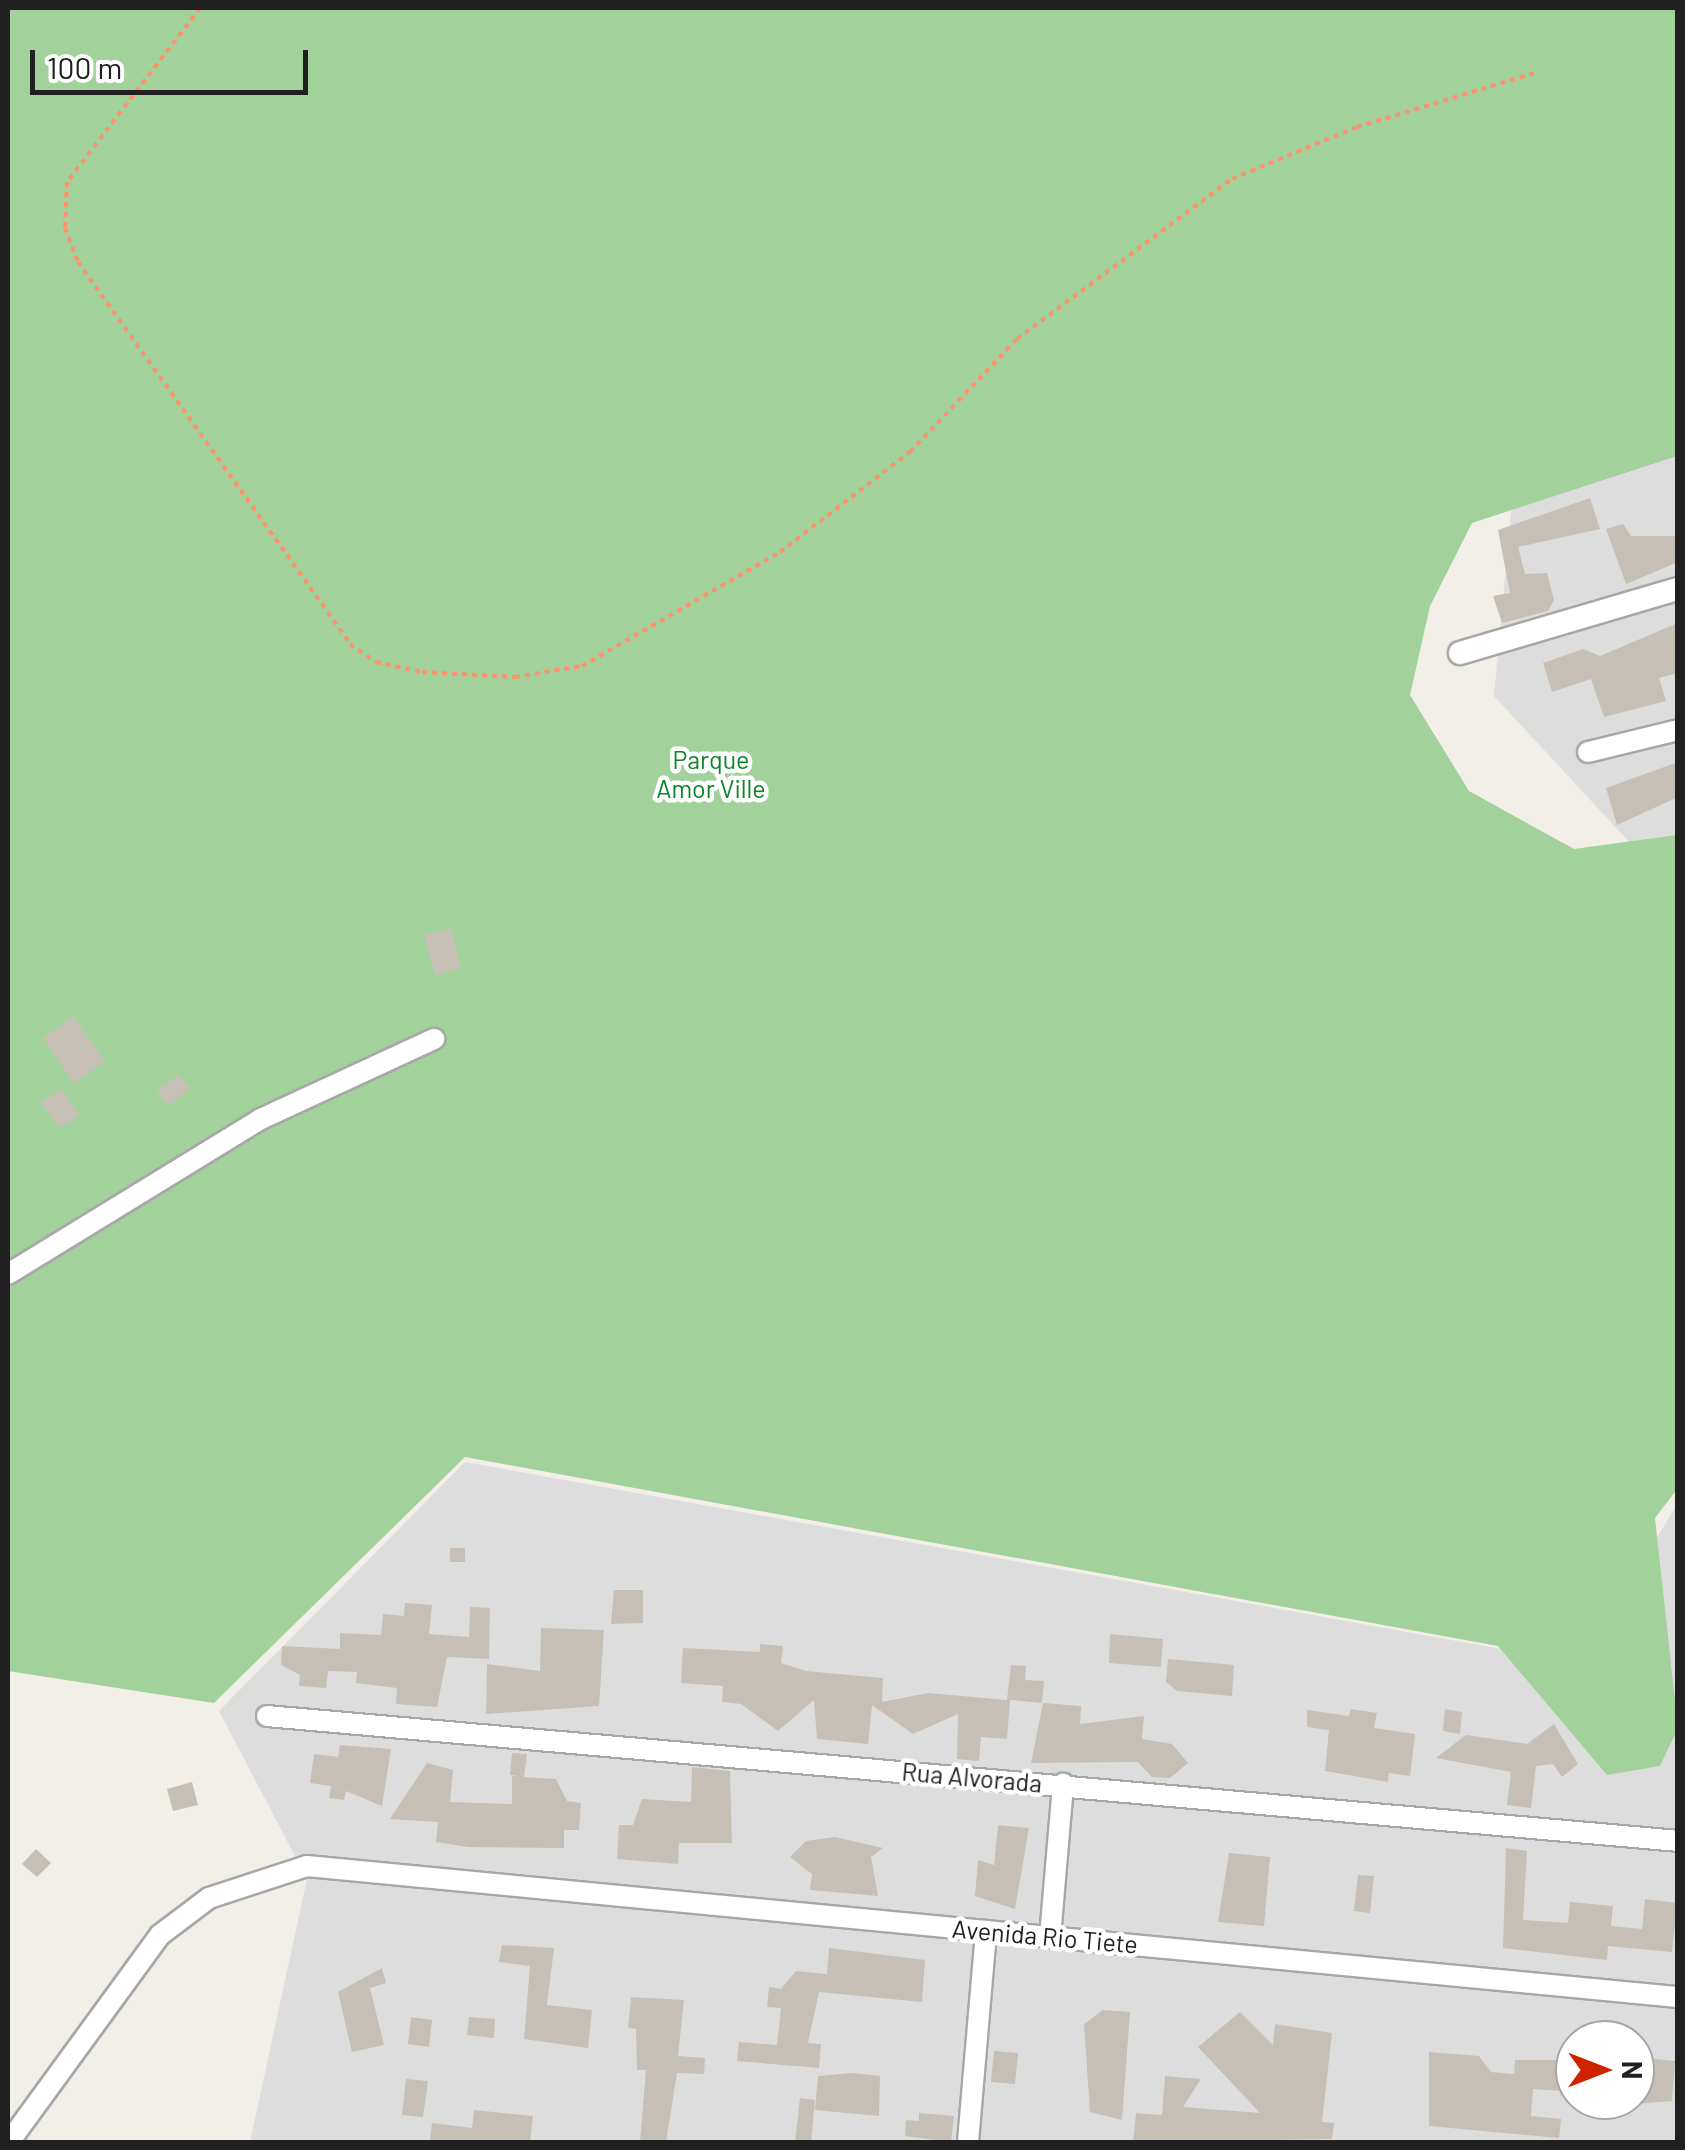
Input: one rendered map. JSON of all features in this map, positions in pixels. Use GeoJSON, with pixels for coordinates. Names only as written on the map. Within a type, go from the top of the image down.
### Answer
{"type":"FeatureCollection","features":[{"type":"Feature","properties":{"kind":"street"},"geometry":{"type":"LineString","coordinates":[[1460,653],[1678,589]]}},
{"type":"Feature","properties":{"kind":"street"},"geometry":{"type":"LineString","coordinates":[[1588,752],[1678,730]]}},
{"type":"Feature","properties":{"kind":"street"},"geometry":{"type":"LineString","coordinates":[[8,1274],[261,1119],[434,1039]]}},
{"type":"Feature","properties":{"kind":"street","name":"Rua Alvorada"},"geometry":{"type":"LineString","coordinates":[[267,1716],[1678,1841]]}},
{"type":"Feature","properties":{"kind":"street"},"geometry":{"type":"LineString","coordinates":[[1050,1936],[1063,1784]]}},
{"type":"Feature","properties":{"kind":"street","name":"Avenida Rio Tiete"},"geometry":{"type":"LineString","coordinates":[[9,2142],[84,2028],[183,1913],[239,1884],[307,1866],[413,1871],[1678,1997]]}},
{"type":"Feature","properties":{"kind":"street"},"geometry":{"type":"LineString","coordinates":[[968,2142],[986,1931]]}},
{"type":"Feature","properties":{"kind":"path"},"geometry":{"type":"LineString","coordinates":[[200,8],[67,182],[64,228],[78,262],[350,644],[376,662],[422,672],[514,677],[582,666],[780,552],[910,452],[1017,339],[1232,179],[1358,127],[1535,73]]}},
{"type":"Feature","properties":{"kind":"shaded area"},"geometry":{"type":"Polygon","coordinates":[[[1558,8],[1677,8],[1677,880],[1631,844],[1494,696],[1558,8]]]}},
{"type":"Feature","properties":{"kind":"shaded area"},"geometry":{"type":"Polygon","coordinates":[[[465,1462],[1579,1663],[1677,1505],[1677,2142],[250,2142],[307,1879],[219,1711],[465,1462]]]}},
{"type":"Feature","properties":{"kind":"green space","name":"Parque Amor Ville"},"geometry":{"type":"Polygon","coordinates":[[[8,8],[1677,8],[1677,456],[1472,523],[1430,606],[1410,695],[1469,791],[1574,849],[1677,835],[1678,1488],[1655,1518],[1678,1728],[1660,1766],[1607,1775],[1498,1646],[465,1457],[214,1703],[8,1671],[8,8]]]}},
{"type":"Feature","properties":{"kind":"building"},"geometry":{"type":"Polygon","coordinates":[[[1590,498],[1600,529],[1518,547],[1525,574],[1547,573],[1554,600],[1548,611],[1502,623],[1493,596],[1510,593],[1498,530],[1590,498]]]}},
{"type":"Feature","properties":{"kind":"building"},"geometry":{"type":"Polygon","coordinates":[[[1623,524],[1631,536],[1678,536],[1678,562],[1626,584],[1606,529],[1623,524]]]}},
{"type":"Feature","properties":{"kind":"building"},"geometry":{"type":"Polygon","coordinates":[[[1678,623],[1678,673],[1659,678],[1666,701],[1604,717],[1591,679],[1552,692],[1543,663],[1583,649],[1600,656],[1678,623]]]}},
{"type":"Feature","properties":{"kind":"building"},"geometry":{"type":"Polygon","coordinates":[[[1678,762],[1678,797],[1617,825],[1606,788],[1678,762]]]}},
{"type":"Feature","properties":{"kind":"building"},"geometry":{"type":"Polygon","coordinates":[[[451,928],[461,968],[435,975],[424,935],[451,928]]]}},
{"type":"Feature","properties":{"kind":"building"},"geometry":{"type":"Polygon","coordinates":[[[73,1016],[105,1061],[74,1083],[43,1038],[73,1016]]]}},
{"type":"Feature","properties":{"kind":"building"},"geometry":{"type":"Polygon","coordinates":[[[178,1075],[190,1088],[169,1106],[156,1091],[178,1075]]]}},
{"type":"Feature","properties":{"kind":"building"},"geometry":{"type":"Polygon","coordinates":[[[61,1089],[79,1115],[60,1128],[41,1103],[61,1089]]]}},
{"type":"Feature","properties":{"kind":"building"},"geometry":{"type":"Polygon","coordinates":[[[450,1548],[465,1548],[465,1562],[450,1562],[450,1548]]]}},
{"type":"Feature","properties":{"kind":"building"},"geometry":{"type":"Polygon","coordinates":[[[614,1590],[643,1590],[643,1623],[611,1624],[614,1590]]]}},
{"type":"Feature","properties":{"kind":"building"},"geometry":{"type":"Polygon","coordinates":[[[405,1603],[432,1605],[429,1634],[469,1637],[470,1607],[490,1608],[489,1659],[447,1657],[437,1707],[396,1704],[397,1688],[356,1683],[357,1672],[328,1671],[326,1688],[299,1686],[300,1675],[281,1665],[282,1646],[340,1649],[340,1633],[381,1635],[383,1614],[404,1616],[405,1603]]]}},
{"type":"Feature","properties":{"kind":"building"},"geometry":{"type":"Polygon","coordinates":[[[541,1628],[604,1630],[599,1706],[486,1714],[487,1664],[540,1671],[541,1628]]]}},
{"type":"Feature","properties":{"kind":"building"},"geometry":{"type":"Polygon","coordinates":[[[1110,1634],[1163,1639],[1161,1667],[1109,1663],[1110,1634]]]}},
{"type":"Feature","properties":{"kind":"building"},"geometry":{"type":"Polygon","coordinates":[[[760,1644],[783,1646],[781,1663],[806,1671],[883,1678],[882,1702],[928,1693],[1007,1700],[1011,1665],[1026,1666],[1025,1680],[1044,1681],[1042,1703],[1010,1700],[1007,1739],[981,1737],[979,1761],[957,1759],[958,1714],[913,1734],[872,1705],[868,1744],[817,1739],[814,1700],[778,1731],[741,1704],[722,1702],[723,1686],[681,1683],[683,1648],[760,1652],[760,1644]]]}},
{"type":"Feature","properties":{"kind":"building"},"geometry":{"type":"Polygon","coordinates":[[[1168,1659],[1234,1665],[1232,1696],[1177,1691],[1166,1682],[1168,1659]]]}},
{"type":"Feature","properties":{"kind":"building"},"geometry":{"type":"Polygon","coordinates":[[[1043,1703],[1081,1706],[1080,1724],[1144,1716],[1142,1739],[1172,1744],[1188,1763],[1170,1778],[1152,1777],[1138,1762],[1031,1763],[1043,1703]]]}},
{"type":"Feature","properties":{"kind":"building"},"geometry":{"type":"Polygon","coordinates":[[[1351,1709],[1377,1713],[1374,1728],[1415,1734],[1410,1776],[1389,1773],[1388,1782],[1325,1771],[1329,1730],[1307,1727],[1307,1710],[1349,1716],[1351,1709]]]}},
{"type":"Feature","properties":{"kind":"building"},"geometry":{"type":"Polygon","coordinates":[[[1445,1709],[1462,1712],[1460,1734],[1443,1731],[1445,1709]]]}},
{"type":"Feature","properties":{"kind":"building"},"geometry":{"type":"Polygon","coordinates":[[[1554,1724],[1578,1764],[1562,1777],[1553,1764],[1536,1766],[1531,1808],[1507,1805],[1511,1772],[1436,1758],[1466,1735],[1527,1744],[1554,1724]]]}},
{"type":"Feature","properties":{"kind":"building"},"geometry":{"type":"Polygon","coordinates":[[[340,1745],[391,1749],[382,1806],[346,1791],[344,1800],[329,1798],[331,1786],[310,1783],[314,1754],[338,1757],[340,1745]]]}},
{"type":"Feature","properties":{"kind":"building"},"geometry":{"type":"Polygon","coordinates":[[[512,1753],[527,1754],[524,1777],[556,1779],[567,1801],[581,1803],[579,1830],[564,1830],[564,1848],[468,1847],[436,1842],[438,1822],[390,1819],[427,1763],[453,1770],[450,1802],[512,1804],[512,1776],[519,1776],[510,1775],[512,1753]]]}},
{"type":"Feature","properties":{"kind":"building"},"geometry":{"type":"Polygon","coordinates":[[[692,1767],[730,1771],[732,1843],[679,1843],[678,1864],[617,1859],[619,1825],[633,1825],[642,1799],[691,1802],[692,1767]]]}},
{"type":"Feature","properties":{"kind":"building"},"geometry":{"type":"Polygon","coordinates":[[[192,1782],[198,1805],[173,1811],[167,1789],[192,1782]]]}},
{"type":"Feature","properties":{"kind":"building"},"geometry":{"type":"Polygon","coordinates":[[[998,1825],[1029,1828],[1015,1909],[975,1896],[978,1860],[994,1865],[998,1825]]]}},
{"type":"Feature","properties":{"kind":"building"},"geometry":{"type":"Polygon","coordinates":[[[835,1837],[883,1848],[871,1857],[878,1896],[810,1890],[812,1874],[790,1857],[806,1841],[835,1837]]]}},
{"type":"Feature","properties":{"kind":"building"},"geometry":{"type":"Polygon","coordinates":[[[1506,1848],[1527,1851],[1523,1920],[1568,1923],[1570,1902],[1613,1906],[1611,1926],[1642,1929],[1645,1899],[1677,1903],[1672,1952],[1608,1946],[1607,1960],[1503,1948],[1506,1848]]]}},
{"type":"Feature","properties":{"kind":"building"},"geometry":{"type":"Polygon","coordinates":[[[36,1849],[51,1863],[37,1877],[22,1864],[36,1849]]]}},
{"type":"Feature","properties":{"kind":"building"},"geometry":{"type":"Polygon","coordinates":[[[1229,1853],[1270,1857],[1264,1926],[1218,1922],[1229,1853]]]}},
{"type":"Feature","properties":{"kind":"building"},"geometry":{"type":"Polygon","coordinates":[[[1358,1875],[1374,1876],[1370,1913],[1354,1911],[1358,1875]]]}},
{"type":"Feature","properties":{"kind":"building"},"geometry":{"type":"Polygon","coordinates":[[[502,1945],[554,1948],[547,2005],[592,2010],[588,2048],[524,2039],[530,1966],[499,1962],[502,1945]]]}},
{"type":"Feature","properties":{"kind":"building"},"geometry":{"type":"Polygon","coordinates":[[[829,1948],[925,1960],[922,2002],[819,1992],[808,2043],[821,2044],[819,2068],[737,2061],[739,2042],[777,2045],[781,2008],[767,2007],[769,1987],[781,1989],[796,1971],[827,1974],[829,1948]]]}},
{"type":"Feature","properties":{"kind":"building"},"geometry":{"type":"Polygon","coordinates":[[[382,1968],[386,1983],[370,1988],[384,2045],[352,2052],[338,1992],[382,1968]]]}},
{"type":"Feature","properties":{"kind":"building"},"geometry":{"type":"Polygon","coordinates":[[[631,1997],[684,2000],[678,2056],[705,2058],[704,2074],[677,2073],[666,2142],[640,2142],[646,2070],[637,2070],[636,2029],[628,2028],[631,1997]]]}},
{"type":"Feature","properties":{"kind":"building"},"geometry":{"type":"Polygon","coordinates":[[[1103,2010],[1130,2012],[1122,2120],[1090,2112],[1084,2024],[1103,2010]]]}},
{"type":"Feature","properties":{"kind":"building"},"geometry":{"type":"Polygon","coordinates":[[[1240,2012],[1273,2045],[1275,2024],[1332,2033],[1322,2122],[1334,2123],[1332,2139],[1133,2142],[1136,2113],[1162,2115],[1165,2076],[1201,2079],[1183,2107],[1260,2113],[1198,2047],[1240,2012]]]}},
{"type":"Feature","properties":{"kind":"building"},"geometry":{"type":"Polygon","coordinates":[[[411,2017],[432,2020],[429,2047],[408,2044],[411,2017]]]}},
{"type":"Feature","properties":{"kind":"building"},"geometry":{"type":"Polygon","coordinates":[[[469,2017],[495,2019],[494,2038],[467,2035],[469,2017]]]}},
{"type":"Feature","properties":{"kind":"building"},"geometry":{"type":"Polygon","coordinates":[[[994,2051],[1018,2053],[1015,2084],[991,2082],[994,2051]]]}},
{"type":"Feature","properties":{"kind":"building"},"geometry":{"type":"Polygon","coordinates":[[[1429,2052],[1479,2056],[1491,2072],[1514,2074],[1515,2060],[1555,2060],[1555,2091],[1533,2089],[1531,2116],[1561,2120],[1559,2138],[1429,2126],[1429,2052]]]}},
{"type":"Feature","properties":{"kind":"building"},"geometry":{"type":"Polygon","coordinates":[[[1655,2059],[1675,2061],[1672,2101],[1655,2102],[1655,2059]]]}},
{"type":"Feature","properties":{"kind":"building"},"geometry":{"type":"Polygon","coordinates":[[[818,2076],[880,2076],[879,2116],[815,2110],[818,2076]]]}},
{"type":"Feature","properties":{"kind":"building"},"geometry":{"type":"Polygon","coordinates":[[[406,2079],[428,2081],[423,2117],[402,2115],[406,2079]]]}},
{"type":"Feature","properties":{"kind":"building"},"geometry":{"type":"Polygon","coordinates":[[[800,2098],[815,2100],[811,2142],[795,2142],[800,2098]]]}},
{"type":"Feature","properties":{"kind":"building"},"geometry":{"type":"Polygon","coordinates":[[[474,2110],[533,2116],[530,2142],[430,2142],[432,2123],[472,2128],[474,2110]]]}},
{"type":"Feature","properties":{"kind":"building"},"geometry":{"type":"Polygon","coordinates":[[[919,2113],[954,2116],[951,2142],[905,2136],[906,2120],[919,2121],[919,2113]]]}}]}
